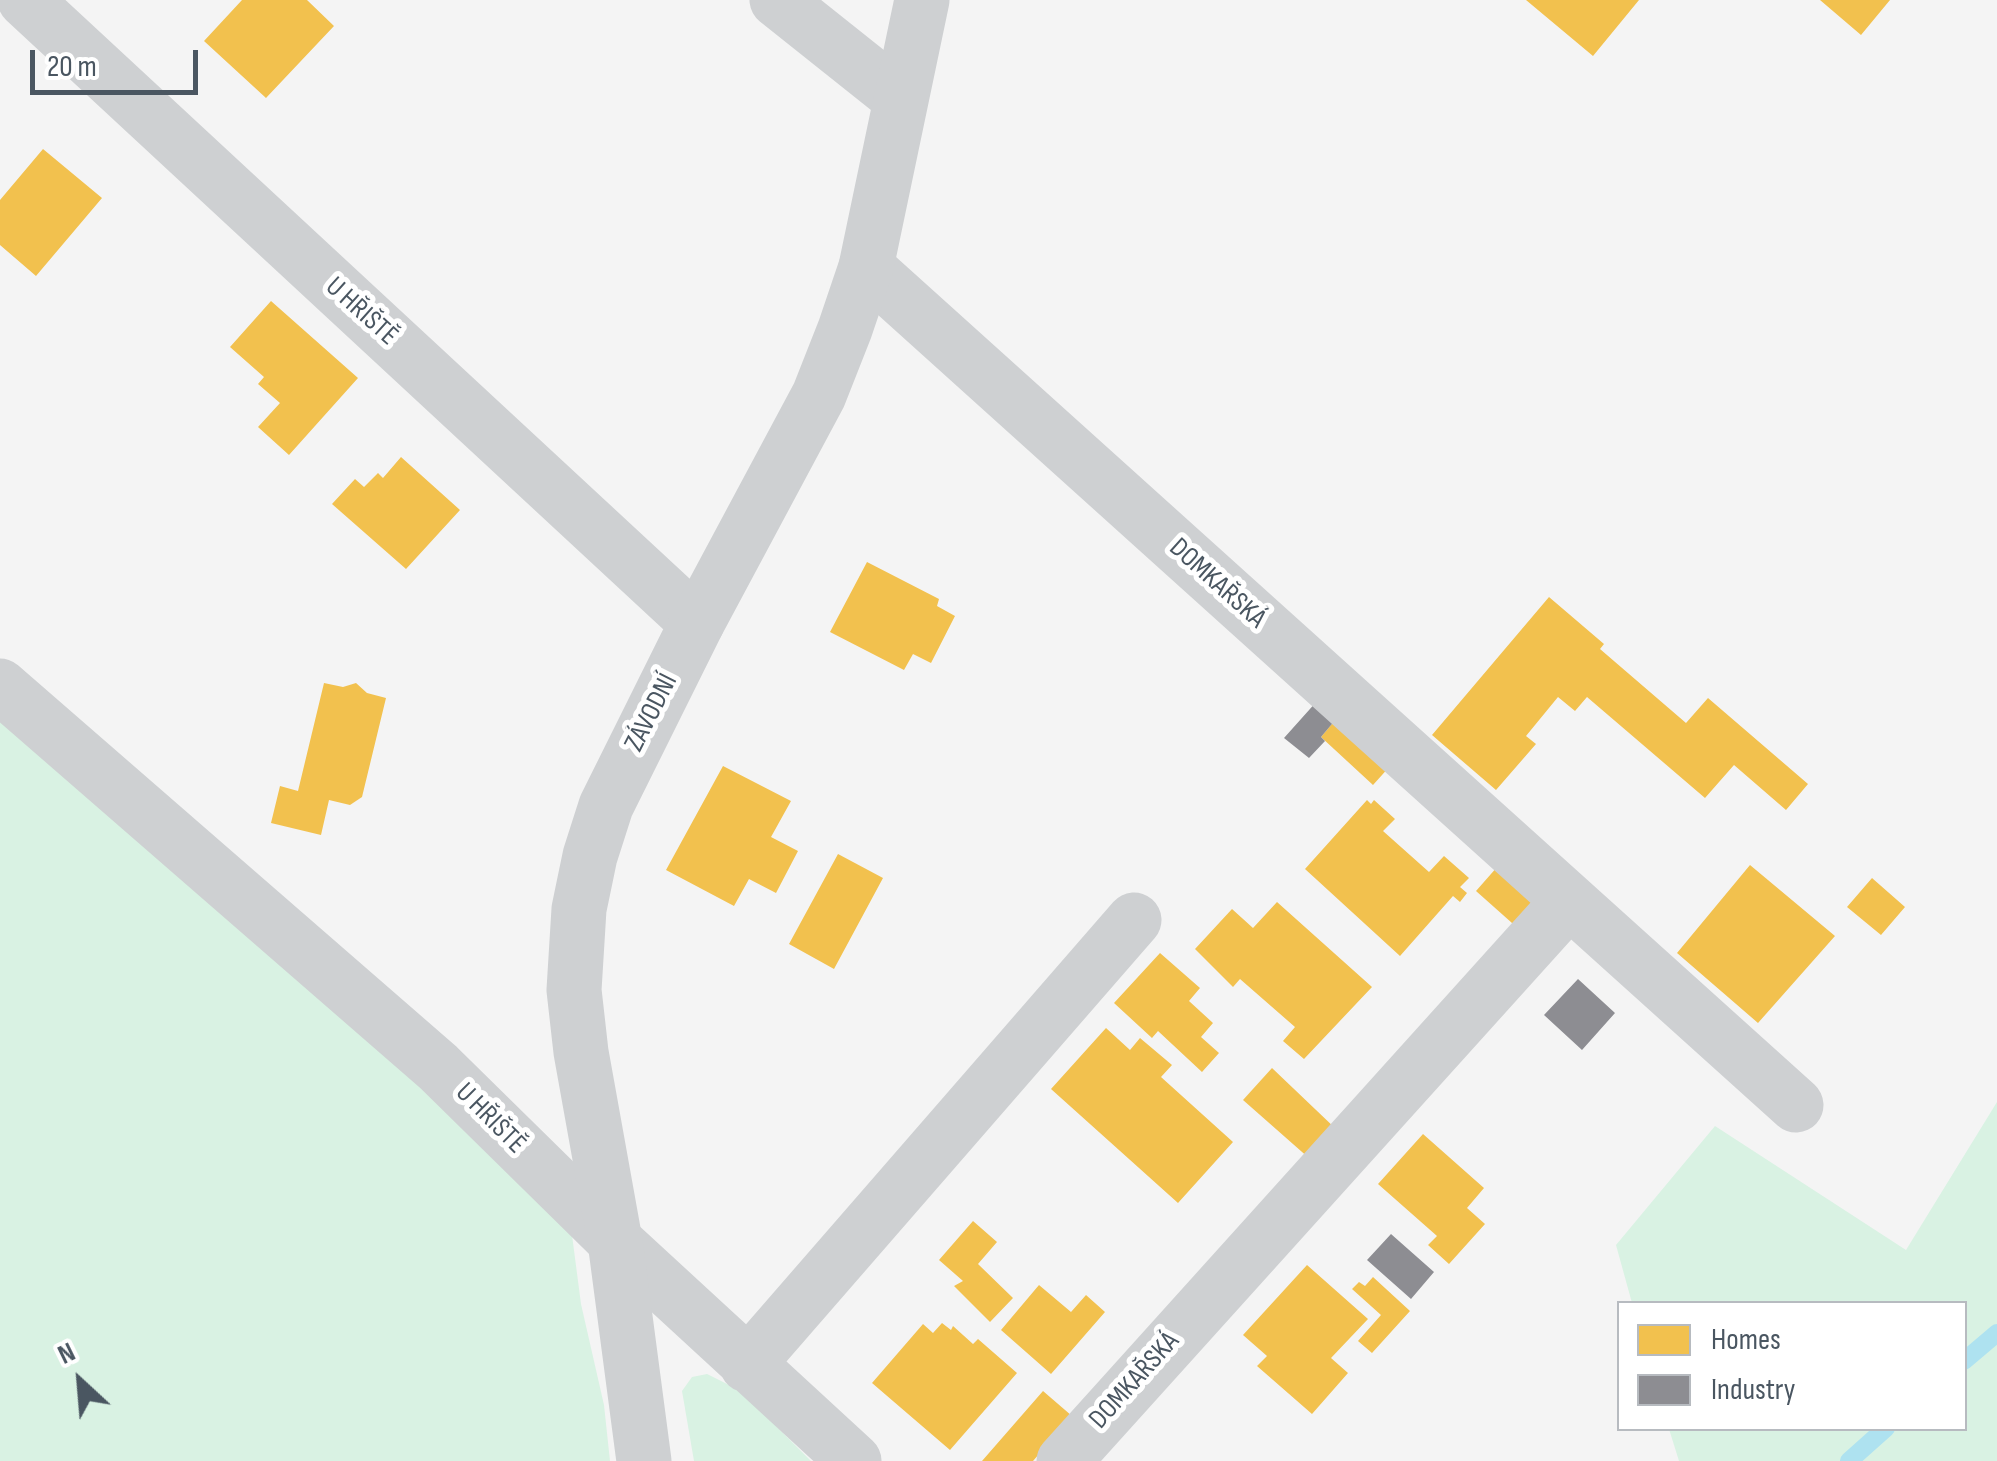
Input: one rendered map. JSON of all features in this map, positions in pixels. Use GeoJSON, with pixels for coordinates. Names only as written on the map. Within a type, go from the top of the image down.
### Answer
{"type":"FeatureCollection","features":[{"type":"Feature","properties":{"kind":"street","name":"U HŘIŠTĚ"},"geometry":{"type":"LineString","coordinates":[[25,0],[698,623]]}},
{"type":"Feature","properties":{"kind":"street"},"geometry":{"type":"LineString","coordinates":[[777,0],[900,98]]}},
{"type":"Feature","properties":{"kind":"street","name":"ZÁVODNÍ"},"geometry":{"type":"LineString","coordinates":[[644,1461],[614,1240],[580,1052],[574,990],[579,909],[606,806],[819,395],[866,267],[922,0]]}},
{"type":"Feature","properties":{"kind":"street","name":"DOMKAŘSKÁ"},"geometry":{"type":"LineString","coordinates":[[866,267],[1796,1105]]}},
{"type":"Feature","properties":{"kind":"street","name":"U HŘIŠTĚ"},"geometry":{"type":"LineString","coordinates":[[0,686],[438,1068],[746,1365],[854,1461]]}},
{"type":"Feature","properties":{"kind":"street","name":"DOMKAŘSKÁ"},"geometry":{"type":"LineString","coordinates":[[1064,1461],[1569,901]]}},
{"type":"Feature","properties":{"kind":"street"},"geometry":{"type":"LineString","coordinates":[[746,1365],[1134,920]]}},
{"type":"Feature","properties":{"kind":"green space"},"geometry":{"type":"Polygon","coordinates":[[[0,707],[569,1212],[581,1304],[604,1405],[610,1461],[0,1461],[0,707]]]}},
{"type":"Feature","properties":{"kind":"green space"},"geometry":{"type":"Polygon","coordinates":[[[1997,1102],[1997,1461],[1679,1461],[1670,1431],[1967,1431],[1967,1301],[1631,1301],[1616,1245],[1715,1126],[1906,1250],[1997,1102]]]}},
{"type":"Feature","properties":{"kind":"green space"},"geometry":{"type":"Polygon","coordinates":[[[707,1374],[741,1391],[811,1461],[694,1461],[682,1391],[692,1377],[707,1374]]]}},
{"type":"Feature","properties":{"kind":"building: Homes"},"geometry":{"type":"Polygon","coordinates":[[[242,0],[307,0],[334,26],[266,98],[204,41],[242,0]]]}},
{"type":"Feature","properties":{"kind":"building: Homes"},"geometry":{"type":"Polygon","coordinates":[[[1526,0],[1639,0],[1593,56],[1526,0]]]}},
{"type":"Feature","properties":{"kind":"building: Homes"},"geometry":{"type":"Polygon","coordinates":[[[1820,0],[1890,0],[1861,35],[1820,0]]]}},
{"type":"Feature","properties":{"kind":"building: Homes"},"geometry":{"type":"Polygon","coordinates":[[[43,149],[102,198],[36,276],[0,245],[0,200],[43,149]]]}},
{"type":"Feature","properties":{"kind":"building: Homes"},"geometry":{"type":"Polygon","coordinates":[[[271,301],[358,378],[289,455],[258,427],[280,403],[258,384],[264,377],[230,347],[271,301]]]}},
{"type":"Feature","properties":{"kind":"building: Homes"},"geometry":{"type":"Polygon","coordinates":[[[401,457],[460,510],[406,569],[332,504],[355,479],[364,487],[378,473],[383,478],[401,457]]]}},
{"type":"Feature","properties":{"kind":"building: Homes"},"geometry":{"type":"Polygon","coordinates":[[[867,562],[939,599],[937,606],[955,616],[931,663],[913,654],[904,670],[830,632],[867,562]]]}},
{"type":"Feature","properties":{"kind":"building: Homes"},"geometry":{"type":"Polygon","coordinates":[[[1549,597],[1604,644],[1600,649],[1686,723],[1708,698],[1808,784],[1786,810],[1734,765],[1705,798],[1587,697],[1575,711],[1558,697],[1526,736],[1536,744],[1496,790],[1432,735],[1549,597]]]}},
{"type":"Feature","properties":{"kind":"building: Homes"},"geometry":{"type":"Polygon","coordinates":[[[324,683],[343,687],[356,683],[367,693],[386,698],[362,797],[350,805],[329,800],[321,835],[271,823],[280,786],[298,791],[324,683]]]}},
{"type":"Feature","properties":{"kind":"building: Homes"},"geometry":{"type":"Polygon","coordinates":[[[1337,718],[1391,765],[1373,785],[1321,737],[1337,718]]]}},
{"type":"Feature","properties":{"kind":"building: Homes"},"geometry":{"type":"Polygon","coordinates":[[[723,766],[791,801],[771,837],[798,851],[776,893],[749,879],[734,906],[666,870],[723,766]]]}},
{"type":"Feature","properties":{"kind":"building: Homes"},"geometry":{"type":"Polygon","coordinates":[[[1367,800],[1371,804],[1374,800],[1395,819],[1383,831],[1429,872],[1444,856],[1469,878],[1460,887],[1467,893],[1460,902],[1453,896],[1400,956],[1305,869],[1367,800]]]}},
{"type":"Feature","properties":{"kind":"building: Homes"},"geometry":{"type":"Polygon","coordinates":[[[838,854],[883,878],[834,969],[789,944],[838,854]]]}},
{"type":"Feature","properties":{"kind":"building: Homes"},"geometry":{"type":"Polygon","coordinates":[[[1750,865],[1835,936],[1758,1023],[1677,953],[1750,865]]]}},
{"type":"Feature","properties":{"kind":"building: Homes"},"geometry":{"type":"Polygon","coordinates":[[[1498,866],[1544,905],[1521,931],[1476,891],[1498,866]]]}},
{"type":"Feature","properties":{"kind":"building: Homes"},"geometry":{"type":"Polygon","coordinates":[[[1872,878],[1905,907],[1881,935],[1847,907],[1872,878]]]}},
{"type":"Feature","properties":{"kind":"building: Homes"},"geometry":{"type":"Polygon","coordinates":[[[1277,902],[1372,987],[1304,1059],[1283,1041],[1295,1027],[1240,979],[1233,987],[1195,949],[1232,909],[1253,928],[1277,902]]]}},
{"type":"Feature","properties":{"kind":"building: Homes"},"geometry":{"type":"Polygon","coordinates":[[[1160,953],[1200,988],[1189,1001],[1213,1023],[1201,1037],[1219,1053],[1202,1072],[1158,1031],[1152,1038],[1114,1003],[1160,953]]]}},
{"type":"Feature","properties":{"kind":"building: Homes"},"geometry":{"type":"Polygon","coordinates":[[[1106,1028],[1130,1050],[1140,1038],[1172,1065],[1161,1077],[1233,1142],[1178,1203],[1051,1089],[1106,1028]]]}},
{"type":"Feature","properties":{"kind":"building: Homes"},"geometry":{"type":"Polygon","coordinates":[[[1272,1068],[1337,1130],[1310,1159],[1243,1100],[1272,1068]]]}},
{"type":"Feature","properties":{"kind":"building: Homes"},"geometry":{"type":"Polygon","coordinates":[[[1423,1134],[1484,1188],[1467,1208],[1485,1224],[1449,1264],[1428,1245],[1437,1236],[1378,1184],[1423,1134]]]}},
{"type":"Feature","properties":{"kind":"building: Homes"},"geometry":{"type":"Polygon","coordinates":[[[973,1221],[997,1242],[978,1264],[1013,1298],[990,1322],[954,1286],[963,1281],[939,1260],[973,1221]]]}},
{"type":"Feature","properties":{"kind":"building: Homes"},"geometry":{"type":"Polygon","coordinates":[[[1307,1265],[1368,1319],[1331,1358],[1348,1373],[1312,1414],[1257,1366],[1267,1356],[1243,1335],[1307,1265]]]}},
{"type":"Feature","properties":{"kind":"building: Homes"},"geometry":{"type":"Polygon","coordinates":[[[1373,1277],[1410,1311],[1372,1353],[1358,1341],[1381,1315],[1352,1289],[1359,1282],[1365,1286],[1373,1277]]]}},
{"type":"Feature","properties":{"kind":"building: Homes"},"geometry":{"type":"Polygon","coordinates":[[[1039,1285],[1071,1312],[1086,1295],[1105,1312],[1051,1374],[1001,1330],[1039,1285]]]}},
{"type":"Feature","properties":{"kind":"building: Homes"},"geometry":{"type":"Polygon","coordinates":[[[942,1323],[951,1330],[953,1326],[973,1344],[978,1339],[1017,1373],[950,1450],[872,1383],[923,1324],[933,1333],[942,1323]]]}},
{"type":"Feature","properties":{"kind":"building: Homes"},"geometry":{"type":"Polygon","coordinates":[[[1043,1391],[1072,1416],[1033,1461],[982,1461],[1043,1391]]]}},
{"type":"Feature","properties":{"kind":"building: Industry"},"geometry":{"type":"Polygon","coordinates":[[[1318,700],[1337,718],[1321,737],[1325,741],[1309,758],[1284,738],[1318,700]]]}},
{"type":"Feature","properties":{"kind":"building: Industry"},"geometry":{"type":"Polygon","coordinates":[[[1578,979],[1615,1013],[1582,1050],[1544,1015],[1578,979]]]}},
{"type":"Feature","properties":{"kind":"building: Industry"},"geometry":{"type":"Polygon","coordinates":[[[1391,1234],[1434,1272],[1411,1299],[1367,1260],[1391,1234]]]}},
{"type":"Feature","properties":{"kind":"waterway"},"geometry":{"type":"LineString","coordinates":[[1967,1358],[1997,1333]]}},
{"type":"Feature","properties":{"kind":"waterway"},"geometry":{"type":"LineString","coordinates":[[1849,1461],[1883,1431]]}}]}
